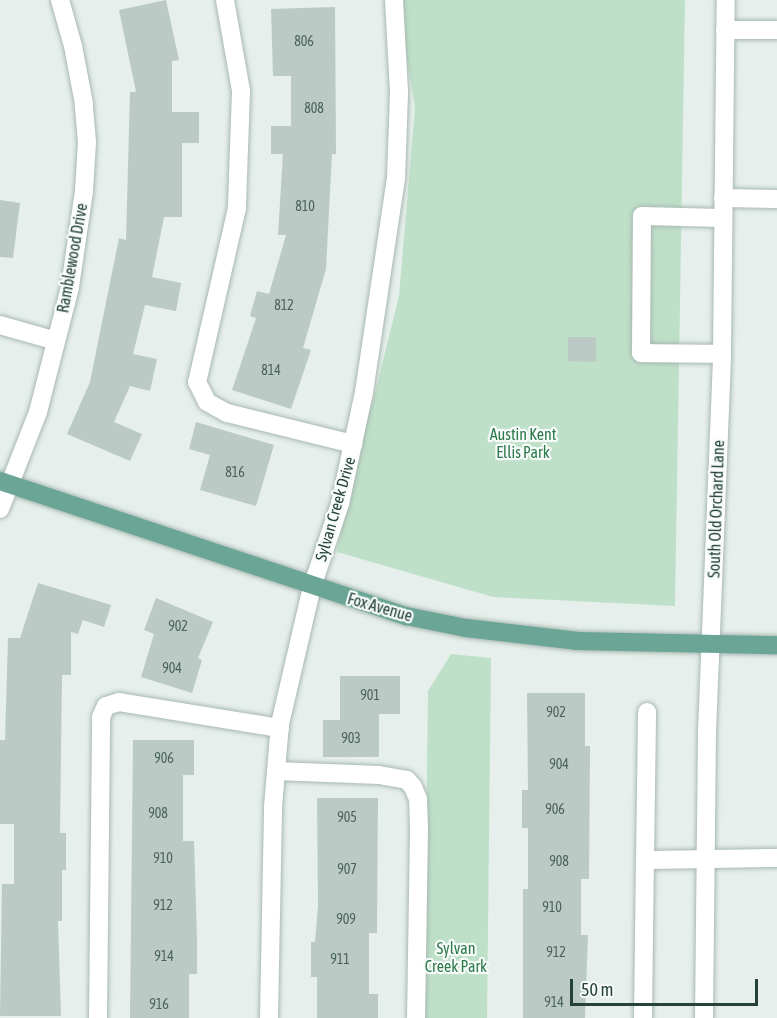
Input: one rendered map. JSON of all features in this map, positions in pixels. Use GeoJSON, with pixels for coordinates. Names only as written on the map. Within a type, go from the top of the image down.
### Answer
{"type":"FeatureCollection","features":[{"type":"Feature","properties":{"kind":"main road","name":"Fox Avenue"},"geometry":{"type":"LineString","coordinates":[[5,482],[312,587],[406,616],[466,628],[578,641],[777,645]]}},
{"type":"Feature","properties":{"kind":"street","name":"Ramblewood Drive"},"geometry":{"type":"LineString","coordinates":[[0,509],[5,482],[38,412],[70,287],[87,142],[74,46],[60,0]]}},
{"type":"Feature","properties":{"kind":"street"},"geometry":{"type":"LineString","coordinates":[[225,0],[241,91],[237,208],[197,382],[207,402],[227,413],[353,444]]}},
{"type":"Feature","properties":{"kind":"street","name":"Sylvan Creek Drive"},"geometry":{"type":"LineString","coordinates":[[269,1018],[276,771],[280,728],[312,587],[340,504],[364,392],[396,179],[399,92],[394,0]]}},
{"type":"Feature","properties":{"kind":"street","name":"South Old Orchard Lane"},"geometry":{"type":"LineString","coordinates":[[704,1018],[710,645],[722,354],[726,0]]}},
{"type":"Feature","properties":{"kind":"street"},"geometry":{"type":"LineString","coordinates":[[725,30],[777,30]]}},
{"type":"Feature","properties":{"kind":"street"},"geometry":{"type":"LineString","coordinates":[[723,198],[777,199]]}},
{"type":"Feature","properties":{"kind":"street"},"geometry":{"type":"LineString","coordinates":[[722,354],[641,353],[642,216],[723,218]]}},
{"type":"Feature","properties":{"kind":"street"},"geometry":{"type":"LineString","coordinates":[[0,325],[56,341]]}},
{"type":"Feature","properties":{"kind":"street"},"geometry":{"type":"LineString","coordinates":[[98,1018],[101,717],[106,706],[119,702],[280,728]]}},
{"type":"Feature","properties":{"kind":"street"},"geometry":{"type":"LineString","coordinates":[[643,1018],[647,712]]}},
{"type":"Feature","properties":{"kind":"street"},"geometry":{"type":"LineString","coordinates":[[276,771],[379,775],[407,780],[413,787],[418,799],[419,829],[416,1018]]}},
{"type":"Feature","properties":{"kind":"street"},"geometry":{"type":"LineString","coordinates":[[645,860],[706,857],[777,858]]}},
{"type":"Feature","properties":{"kind":"green space","name":"Austin Kent Ellis Park"},"geometry":{"type":"Polygon","coordinates":[[[397,0],[685,0],[675,606],[493,597],[337,552],[362,423],[373,401],[399,296],[415,107],[397,0]]]}},
{"type":"Feature","properties":{"kind":"green space","name":"Sylvan Creek Park"},"geometry":{"type":"Polygon","coordinates":[[[451,654],[491,658],[487,1018],[424,1018],[428,691],[451,654]]]}},
{"type":"Feature","properties":{"kind":"building"},"geometry":{"type":"Polygon","coordinates":[[[166,0],[179,60],[172,61],[172,112],[199,112],[199,143],[182,143],[182,217],[164,217],[152,277],[181,283],[176,311],[145,305],[133,354],[157,359],[150,391],[130,386],[114,422],[142,434],[130,461],[67,434],[90,382],[119,238],[126,240],[130,92],[136,92],[119,10],[166,0]]]}},
{"type":"Feature","properties":{"kind":"building"},"geometry":{"type":"Polygon","coordinates":[[[335,7],[336,154],[332,154],[326,269],[303,348],[311,350],[291,409],[232,390],[256,318],[250,316],[257,291],[269,294],[286,235],[278,235],[283,154],[271,154],[271,126],[291,126],[291,76],[273,76],[271,9],[335,7]]]}},
{"type":"Feature","properties":{"kind":"building"},"geometry":{"type":"Polygon","coordinates":[[[0,200],[20,203],[13,258],[0,257],[0,200]]]}},
{"type":"Feature","properties":{"kind":"building"},"geometry":{"type":"Polygon","coordinates":[[[568,337],[596,337],[596,362],[568,361],[568,337]]]}},
{"type":"Feature","properties":{"kind":"building"},"geometry":{"type":"Polygon","coordinates":[[[196,422],[274,445],[256,506],[200,490],[210,455],[189,449],[196,422]]]}},
{"type":"Feature","properties":{"kind":"building"},"geometry":{"type":"Polygon","coordinates":[[[38,583],[111,605],[104,627],[83,620],[78,634],[71,632],[71,675],[62,675],[60,833],[66,833],[66,870],[62,870],[62,921],[58,921],[61,1016],[0,1016],[2,884],[14,884],[14,824],[0,824],[0,740],[5,740],[8,638],[20,638],[38,583]]]}},
{"type":"Feature","properties":{"kind":"building"},"geometry":{"type":"Polygon","coordinates":[[[156,598],[213,622],[198,658],[202,660],[192,693],[141,677],[154,634],[144,630],[156,598]]]}},
{"type":"Feature","properties":{"kind":"building"},"geometry":{"type":"Polygon","coordinates":[[[340,676],[400,676],[400,714],[379,714],[379,757],[323,757],[323,720],[340,720],[340,676]]]}},
{"type":"Feature","properties":{"kind":"building"},"geometry":{"type":"Polygon","coordinates":[[[527,693],[585,693],[585,746],[590,746],[589,879],[581,879],[581,935],[588,935],[585,1018],[523,1018],[523,889],[528,889],[528,828],[522,828],[522,790],[528,790],[527,693]]]}},
{"type":"Feature","properties":{"kind":"building"},"geometry":{"type":"Polygon","coordinates":[[[133,740],[194,740],[194,775],[183,775],[183,841],[194,841],[197,939],[197,974],[189,974],[189,1018],[130,1018],[133,740]]]}},
{"type":"Feature","properties":{"kind":"building"},"geometry":{"type":"Polygon","coordinates":[[[317,798],[378,798],[377,933],[369,933],[369,994],[378,994],[378,1018],[317,1018],[317,977],[311,977],[311,942],[315,942],[318,906],[317,798]]]}}]}
